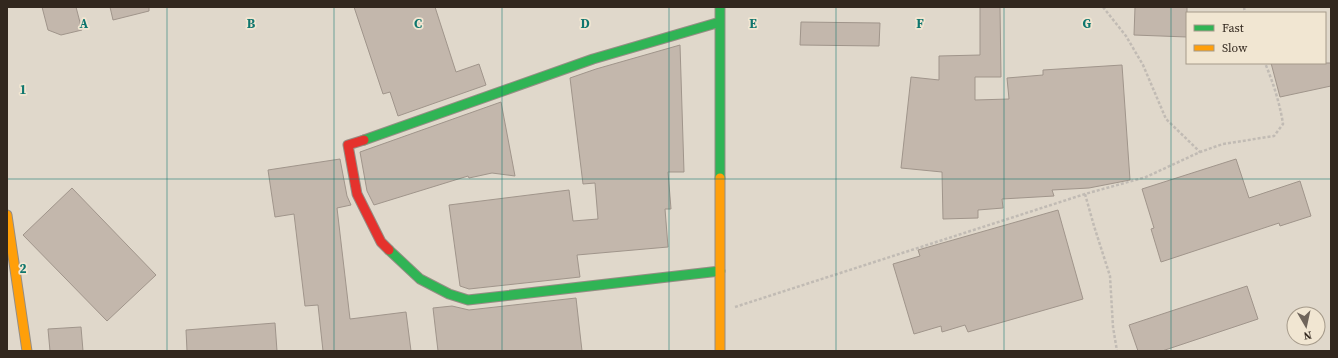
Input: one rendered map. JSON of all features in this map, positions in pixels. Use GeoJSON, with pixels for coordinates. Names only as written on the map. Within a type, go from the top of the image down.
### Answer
{"type":"FeatureCollection","features":[{"type":"Feature","properties":{"kind":"street"},"geometry":{"type":"LineString","coordinates":[[720,7],[720,351]]}},
{"type":"Feature","properties":{"kind":"street"},"geometry":{"type":"LineString","coordinates":[[720,22],[593,59],[348,145],[357,194],[381,242],[420,279],[455,296],[468,300],[720,271]]}},
{"type":"Feature","properties":{"kind":"street"},"geometry":{"type":"LineString","coordinates":[[7,215],[28,351]]}},
{"type":"Feature","properties":{"kind":"path"},"geometry":{"type":"LineString","coordinates":[[1103,7],[1126,36],[1143,65],[1166,119],[1200,152]]}},
{"type":"Feature","properties":{"kind":"path"},"geometry":{"type":"LineString","coordinates":[[720,312],[1085,194],[1146,177],[1200,152],[1223,144],[1274,136],[1283,124],[1282,116],[1265,64]]}},
{"type":"Feature","properties":{"kind":"path"},"geometry":{"type":"LineString","coordinates":[[1085,194],[1110,276],[1113,327],[1117,351]]}},
{"type":"Feature","properties":{"kind":"building"},"geometry":{"type":"Polygon","coordinates":[[[42,7],[76,7],[82,30],[61,35],[48,30],[42,7]]]}},
{"type":"Feature","properties":{"kind":"building"},"geometry":{"type":"Polygon","coordinates":[[[110,7],[149,7],[149,11],[113,20],[110,7]]]}},
{"type":"Feature","properties":{"kind":"building"},"geometry":{"type":"Polygon","coordinates":[[[354,7],[435,7],[456,72],[479,64],[486,85],[398,116],[390,92],[383,94],[354,7]]]}},
{"type":"Feature","properties":{"kind":"building"},"geometry":{"type":"Polygon","coordinates":[[[980,7],[1000,7],[1001,77],[975,77],[975,100],[1009,99],[1007,78],[1043,75],[1043,70],[1122,65],[1130,180],[1089,188],[1052,190],[1054,196],[1002,199],[1003,208],[978,210],[978,218],[943,219],[942,172],[901,168],[911,77],[939,80],[939,56],[980,55],[980,7]]]}},
{"type":"Feature","properties":{"kind":"building"},"geometry":{"type":"Polygon","coordinates":[[[1135,7],[1187,7],[1186,37],[1134,35],[1135,7]]]}},
{"type":"Feature","properties":{"kind":"building"},"geometry":{"type":"Polygon","coordinates":[[[801,22],[880,23],[879,46],[800,45],[801,22]]]}},
{"type":"Feature","properties":{"kind":"building"},"geometry":{"type":"Polygon","coordinates":[[[680,45],[684,172],[668,172],[671,209],[665,209],[668,247],[577,255],[580,277],[469,289],[460,286],[449,205],[569,190],[573,221],[598,219],[595,183],[583,184],[570,78],[680,45]]]}},
{"type":"Feature","properties":{"kind":"building"},"geometry":{"type":"Polygon","coordinates":[[[1331,63],[1331,86],[1280,97],[1271,64],[1331,63]]]}},
{"type":"Feature","properties":{"kind":"building"},"geometry":{"type":"Polygon","coordinates":[[[501,102],[515,176],[492,173],[469,178],[468,176],[374,205],[367,191],[360,152],[501,102]]]}},
{"type":"Feature","properties":{"kind":"building"},"geometry":{"type":"Polygon","coordinates":[[[340,159],[347,196],[351,205],[337,208],[350,319],[406,312],[411,351],[323,351],[318,305],[305,306],[294,214],[275,217],[268,170],[340,159]]]}},
{"type":"Feature","properties":{"kind":"building"},"geometry":{"type":"Polygon","coordinates":[[[1236,159],[1249,198],[1300,181],[1311,216],[1280,226],[1279,223],[1161,262],[1151,229],[1154,228],[1142,189],[1236,159]]]}},
{"type":"Feature","properties":{"kind":"building"},"geometry":{"type":"Polygon","coordinates":[[[72,188],[156,275],[107,321],[23,235],[72,188]]]}},
{"type":"Feature","properties":{"kind":"building"},"geometry":{"type":"Polygon","coordinates":[[[1058,210],[1083,299],[968,332],[965,325],[942,332],[941,326],[914,334],[893,264],[920,256],[918,250],[1058,210]]]}},
{"type":"Feature","properties":{"kind":"building"},"geometry":{"type":"Polygon","coordinates":[[[1247,286],[1258,319],[1162,351],[1138,351],[1129,325],[1247,286]]]}},
{"type":"Feature","properties":{"kind":"building"},"geometry":{"type":"Polygon","coordinates":[[[576,298],[582,351],[438,351],[433,308],[452,306],[469,310],[576,298]]]}},
{"type":"Feature","properties":{"kind":"building"},"geometry":{"type":"Polygon","coordinates":[[[275,323],[277,351],[187,351],[186,330],[275,323]]]}},
{"type":"Feature","properties":{"kind":"building"},"geometry":{"type":"Polygon","coordinates":[[[81,327],[83,351],[50,351],[48,329],[81,327]]]}},
{"type":"Feature","properties":{"kind":"traffic: fast"},"geometry":{"type":"LineString","coordinates":[[720,7],[720,178]]}},
{"type":"Feature","properties":{"kind":"traffic: fast"},"geometry":{"type":"LineString","coordinates":[[364,140],[593,59],[720,22]]}},
{"type":"Feature","properties":{"kind":"traffic: fast"},"geometry":{"type":"LineString","coordinates":[[389,250],[420,279],[449,294],[468,300],[720,271]]}},
{"type":"Feature","properties":{"kind":"traffic: slow"},"geometry":{"type":"LineString","coordinates":[[720,178],[720,351]]}},
{"type":"Feature","properties":{"kind":"traffic: slow"},"geometry":{"type":"LineString","coordinates":[[7,215],[27,351]]}},
{"type":"Feature","properties":{"kind":"traffic: jam"},"geometry":{"type":"LineString","coordinates":[[364,140],[348,145],[357,194],[381,242],[389,250]]}}]}
